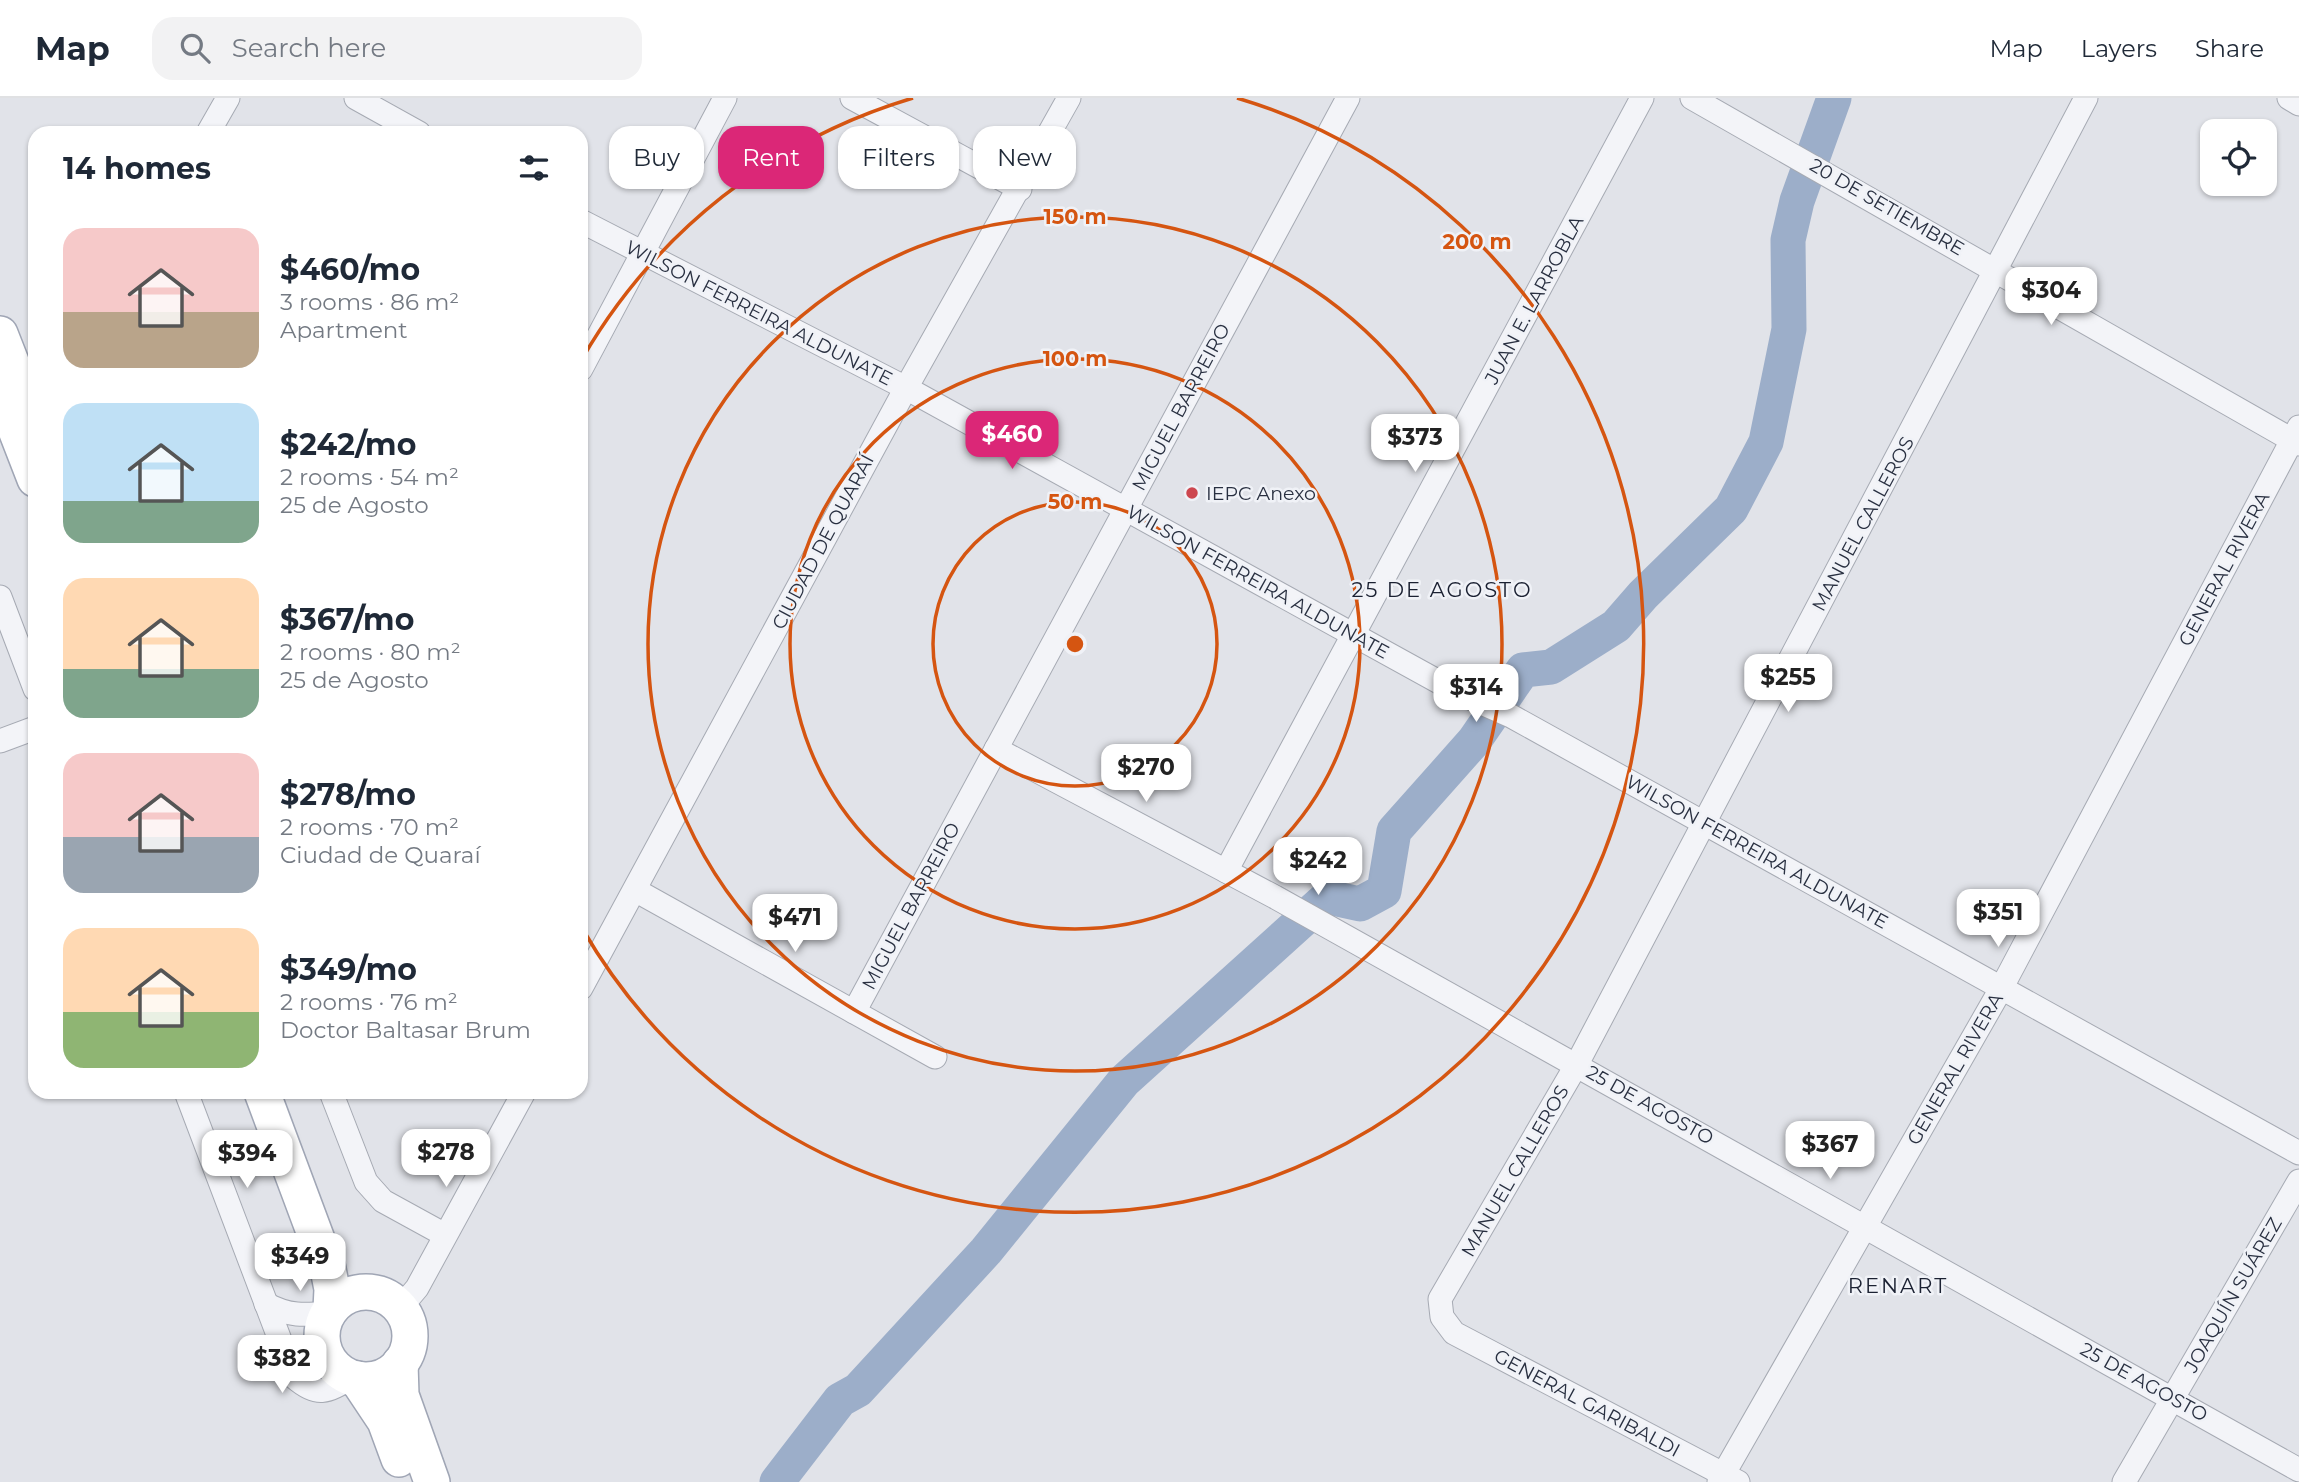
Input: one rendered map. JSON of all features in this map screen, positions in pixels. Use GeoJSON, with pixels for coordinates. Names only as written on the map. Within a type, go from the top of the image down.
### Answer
{"type":"FeatureCollection","features":[{"type":"Feature","properties":{"kind":"main road"},"geometry":{"type":"LineString","coordinates":[[0,334],[28,405]]}},
{"type":"Feature","properties":{"kind":"main road"},"geometry":{"type":"LineString","coordinates":[[0,389],[28,461]]}},
{"type":"Feature","properties":{"kind":"main road"},"geometry":{"type":"LineString","coordinates":[[265,1099],[328,1269],[332,1289],[330,1310],[322,1329],[325,1353],[340,1372],[354,1378],[379,1378],[400,1363]]}},
{"type":"Feature","properties":{"kind":"main road"},"geometry":{"type":"LineString","coordinates":[[289,1099],[349,1259],[388,1301],[409,1330],[409,1341],[400,1363],[401,1395],[432,1482]]}},
{"type":"Feature","properties":{"kind":"main road"},"geometry":{"type":"LineString","coordinates":[[330,1310],[351,1295],[388,1301]]}},
{"type":"Feature","properties":{"kind":"main road"},"geometry":{"type":"LineString","coordinates":[[354,1378],[385,1421],[407,1482]]}},
{"type":"Feature","properties":{"kind":"street"},"geometry":{"type":"LineString","coordinates":[[212,126],[228,98]]}},
{"type":"Feature","properties":{"kind":"street"},"geometry":{"type":"LineString","coordinates":[[356,98],[406,126]]}},
{"type":"Feature","properties":{"kind":"street"},"geometry":{"type":"LineString","coordinates":[[588,356],[725,98]]}},
{"type":"Feature","properties":{"kind":"street"},"geometry":{"type":"LineString","coordinates":[[852,98],[973,163]]}},
{"type":"Feature","properties":{"kind":"street","name":"CIUDAD DE QUARAÍ"},"geometry":{"type":"LineString","coordinates":[[1054,126],[1069,98]]}},
{"type":"Feature","properties":{"kind":"street","name":"MIGUEL BARREIRO"},"geometry":{"type":"LineString","coordinates":[[854,1012],[1348,98]]}},
{"type":"Feature","properties":{"kind":"street","name":"JUAN E. LARROBLA"},"geometry":{"type":"LineString","coordinates":[[1226,871],[1642,98]]}},
{"type":"Feature","properties":{"kind":"street","name":"20 DE SETIEMBRE"},"geometry":{"type":"LineString","coordinates":[[1692,98],[2297,437]]}},
{"type":"Feature","properties":{"kind":"street","name":"MANUEL CALLEROS"},"geometry":{"type":"LineString","coordinates":[[1442,1317],[1440,1299],[1577,1064],[1706,824],[2086,98]]}},
{"type":"Feature","properties":{"kind":"street"},"geometry":{"type":"LineString","coordinates":[[2289,98],[2299,104]]}},
{"type":"Feature","properties":{"kind":"street","name":"CIUDAD DE QUARAÍ"},"geometry":{"type":"LineString","coordinates":[[588,975],[906,388],[1019,189]]}},
{"type":"Feature","properties":{"kind":"street","name":"WILSON FERREIRA ALDUNATE"},"geometry":{"type":"LineString","coordinates":[[588,225],[906,388],[1459,693],[1511,716],[2299,1153]]}},
{"type":"Feature","properties":{"kind":"street","name":"GENERAL RIVERA"},"geometry":{"type":"LineString","coordinates":[[1727,1479],[1864,1225],[2002,987],[2297,437]]}},
{"type":"Feature","properties":{"kind":"street"},"geometry":{"type":"LineString","coordinates":[[0,597],[28,671]]}},
{"type":"Feature","properties":{"kind":"street"},"geometry":{"type":"LineString","coordinates":[[0,741],[28,731]]}},
{"type":"Feature","properties":{"kind":"street","name":"25 DE AGOSTO"},"geometry":{"type":"LineString","coordinates":[[996,749],[1275,897],[1577,1064],[2299,1470]]}},
{"type":"Feature","properties":{"kind":"street"},"geometry":{"type":"LineString","coordinates":[[635,890],[935,1057]]}},
{"type":"Feature","properties":{"kind":"street"},"geometry":{"type":"LineString","coordinates":[[189,1099],[295,1377],[320,1391],[332,1390],[354,1378]]}},
{"type":"Feature","properties":{"kind":"street"},"geometry":{"type":"LineString","coordinates":[[334,1099],[366,1182],[383,1200],[445,1235]]}},
{"type":"Feature","properties":{"kind":"street"},"geometry":{"type":"LineString","coordinates":[[388,1301],[417,1288],[520,1099]]}},
{"type":"Feature","properties":{"kind":"street","name":"JOAQUÍN SUÁREZ"},"geometry":{"type":"LineString","coordinates":[[2124,1482],[2299,1181]]}},
{"type":"Feature","properties":{"kind":"street"},"geometry":{"type":"LineString","coordinates":[[266,1304],[284,1313],[304,1316],[330,1310]]}},
{"type":"Feature","properties":{"kind":"street","name":"GENERAL GARIBALDI"},"geometry":{"type":"LineString","coordinates":[[1442,1317],[1454,1333],[1727,1479]]}},
{"type":"Feature","properties":{"kind":"waterway"},"geometry":{"type":"LineString","coordinates":[[777,1482],[840,1400],[858,1390],[986,1251],[1124,1081],[1328,897],[1360,904],[1384,891],[1394,831],[1474,741],[1523,670],[1551,667],[1616,626],[1643,595],[1731,509],[1766,442],[1789,329],[1788,240],[1797,201],[1834,98]]}},
{"type":"Feature","properties":{"kind":"place","name":"IEPC Anexo"},"geometry":{"type":"Point","coordinates":[1192,493]}},
{"type":"Feature","properties":{"kind":"district","name":"25 DE AGOSTO"},"geometry":{"type":"Point","coordinates":[1442,589]}},
{"type":"Feature","properties":{"kind":"district","name":"RENART"},"geometry":{"type":"Point","coordinates":[1898,1285]}}]}
